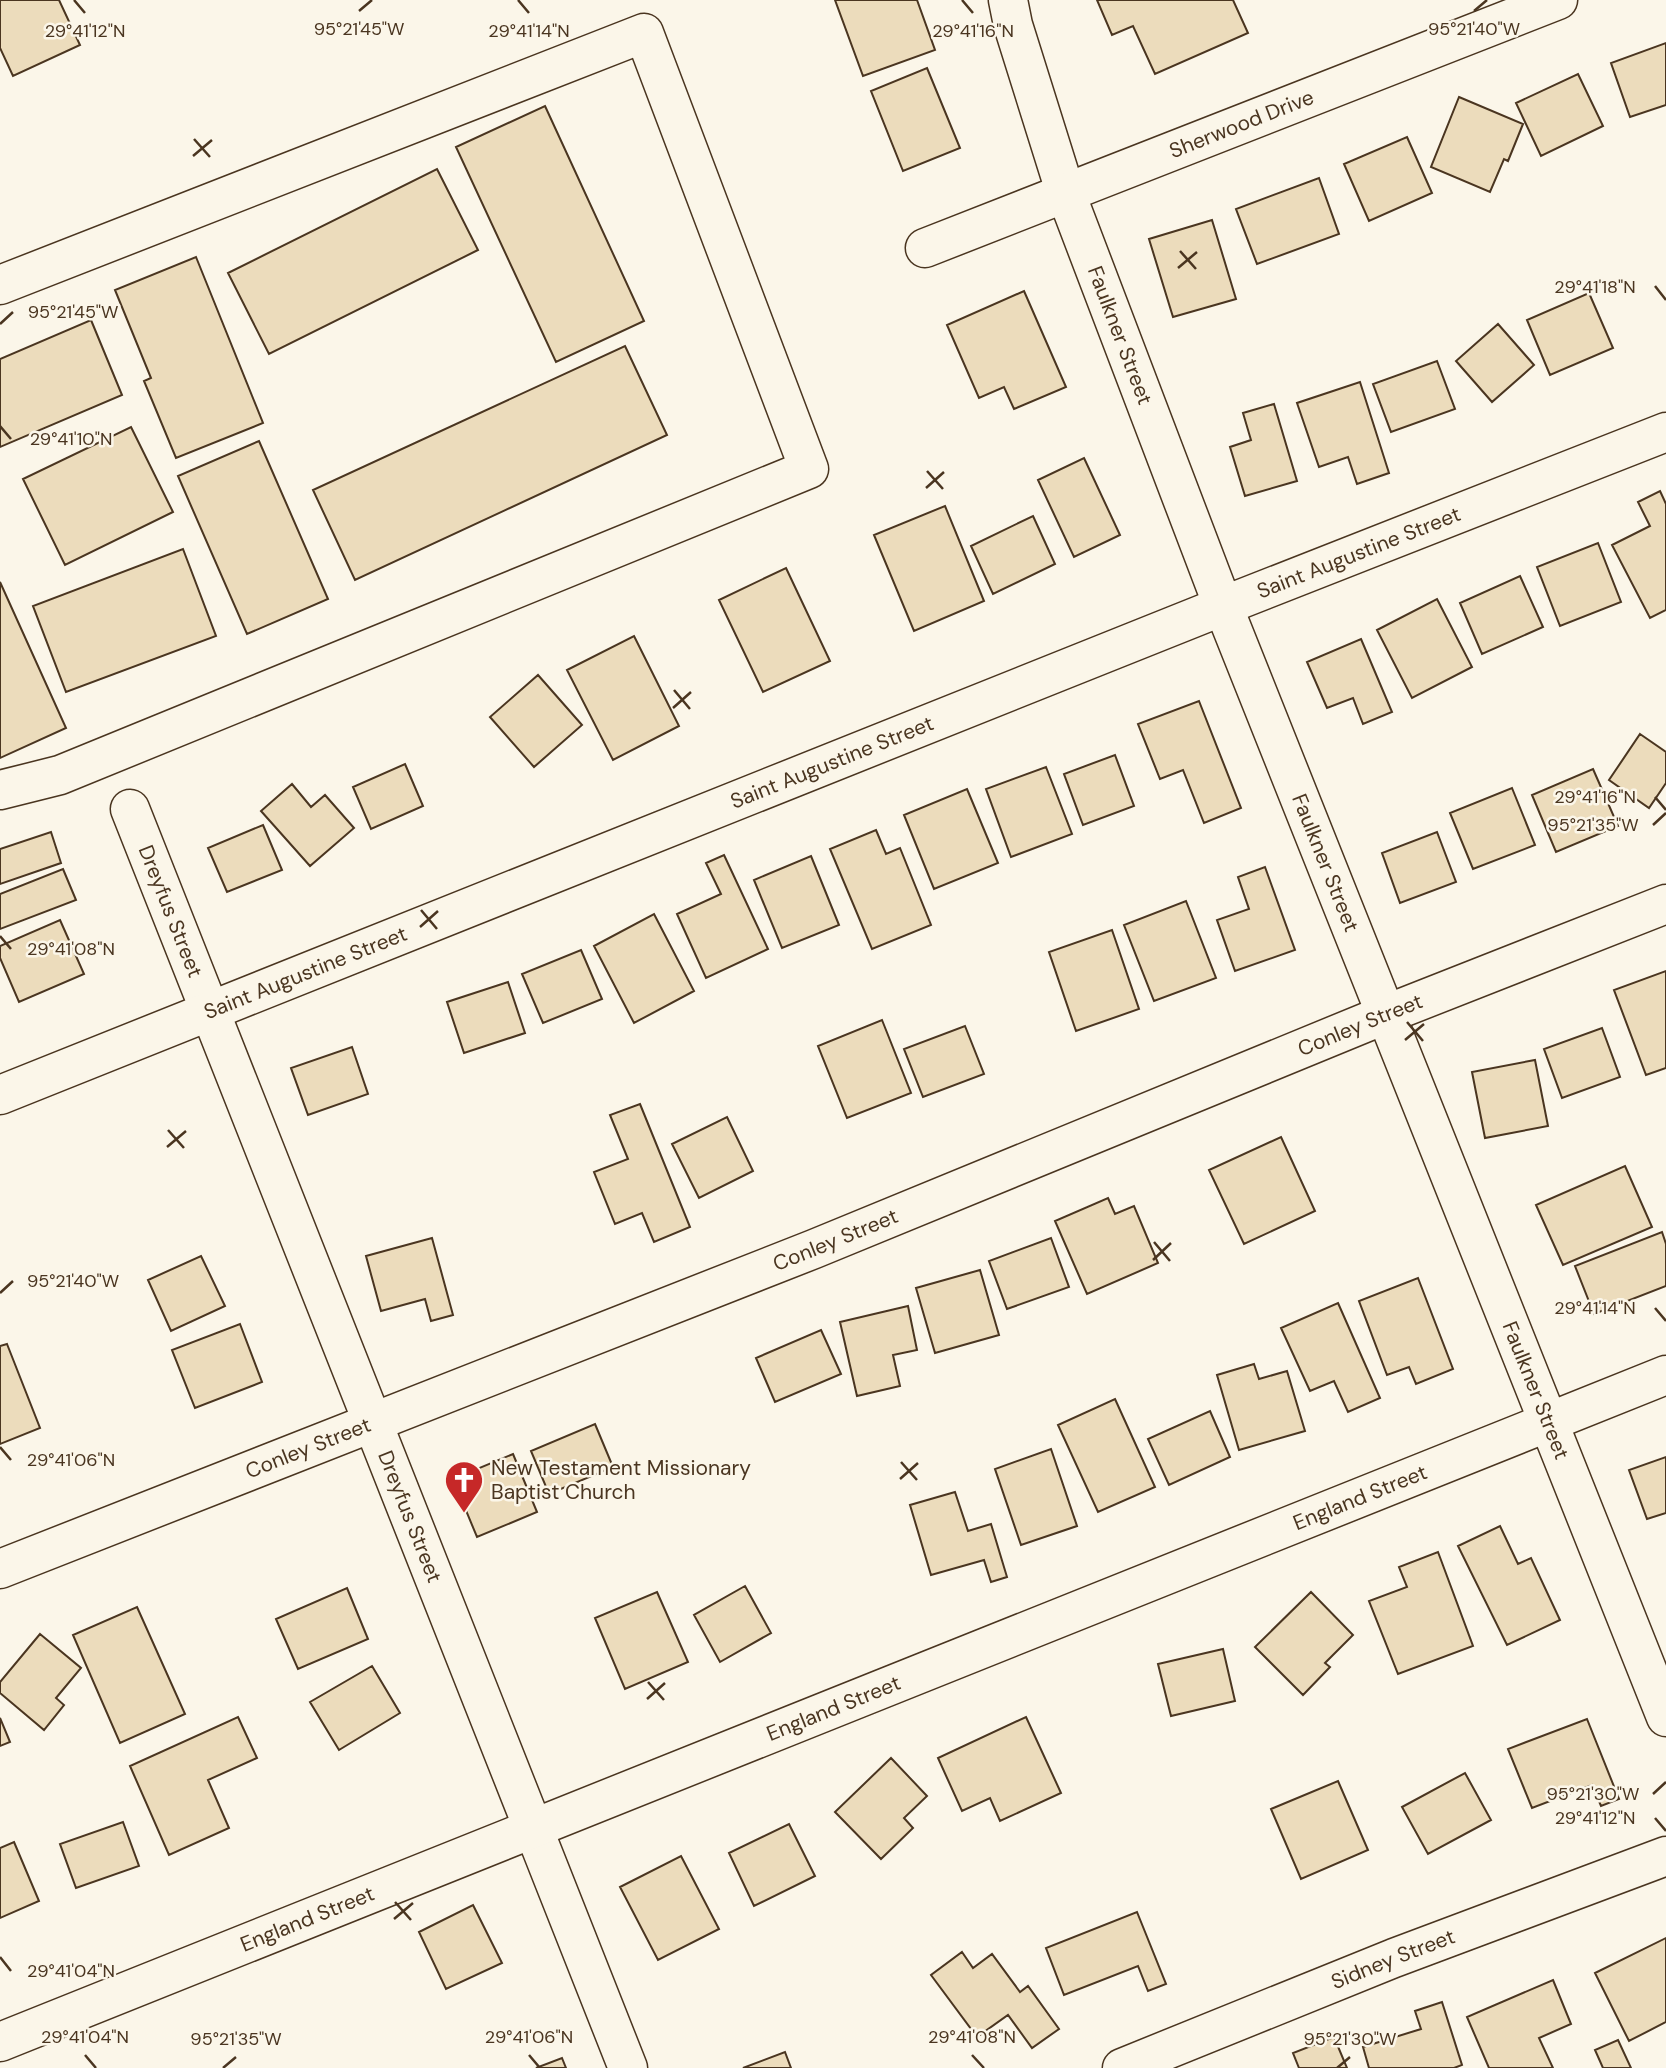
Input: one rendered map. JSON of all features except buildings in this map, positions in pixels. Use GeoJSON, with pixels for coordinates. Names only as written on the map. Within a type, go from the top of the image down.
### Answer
{"type":"FeatureCollection","features":[{"type":"Feature","properties":{"kind":"street","name":"Faulkner Street"},"geometry":{"type":"LineString","coordinates":[[1008,0],[1013,25],[1065,191],[1223,606],[1666,1717]]}},
{"type":"Feature","properties":{"kind":"street","name":"Sherwood Drive"},"geometry":{"type":"LineString","coordinates":[[925,248],[1558,0]]}},
{"type":"Feature","properties":{"kind":"street"},"geometry":{"type":"LineString","coordinates":[[0,285],[644,33],[809,469],[60,775],[0,790]]}},
{"type":"Feature","properties":{"kind":"street","name":"Saint Augustine Street"},"geometry":{"type":"LineString","coordinates":[[0,1095],[1223,606],[1666,432]]}},
{"type":"Feature","properties":{"kind":"street","name":"Dreyfus Street"},"geometry":{"type":"LineString","coordinates":[[130,809],[628,2068]]}},
{"type":"Feature","properties":{"kind":"street","name":"Conley Street"},"geometry":{"type":"LineString","coordinates":[[0,1569],[814,1250],[1384,1015],[1666,904]]}},
{"type":"Feature","properties":{"kind":"street","name":"England Street"},"geometry":{"type":"LineString","coordinates":[[0,2042],[1666,1375]]}},
{"type":"Feature","properties":{"kind":"street","name":"Sidney Street"},"geometry":{"type":"LineString","coordinates":[[1122,2068],[1394,1958],[1666,1856]]}},
{"type":"Feature","properties":{"kind":"place","name":"New Testament Missionary Baptist Church"},"geometry":{"type":"Point","coordinates":[464,1514]}}]}
